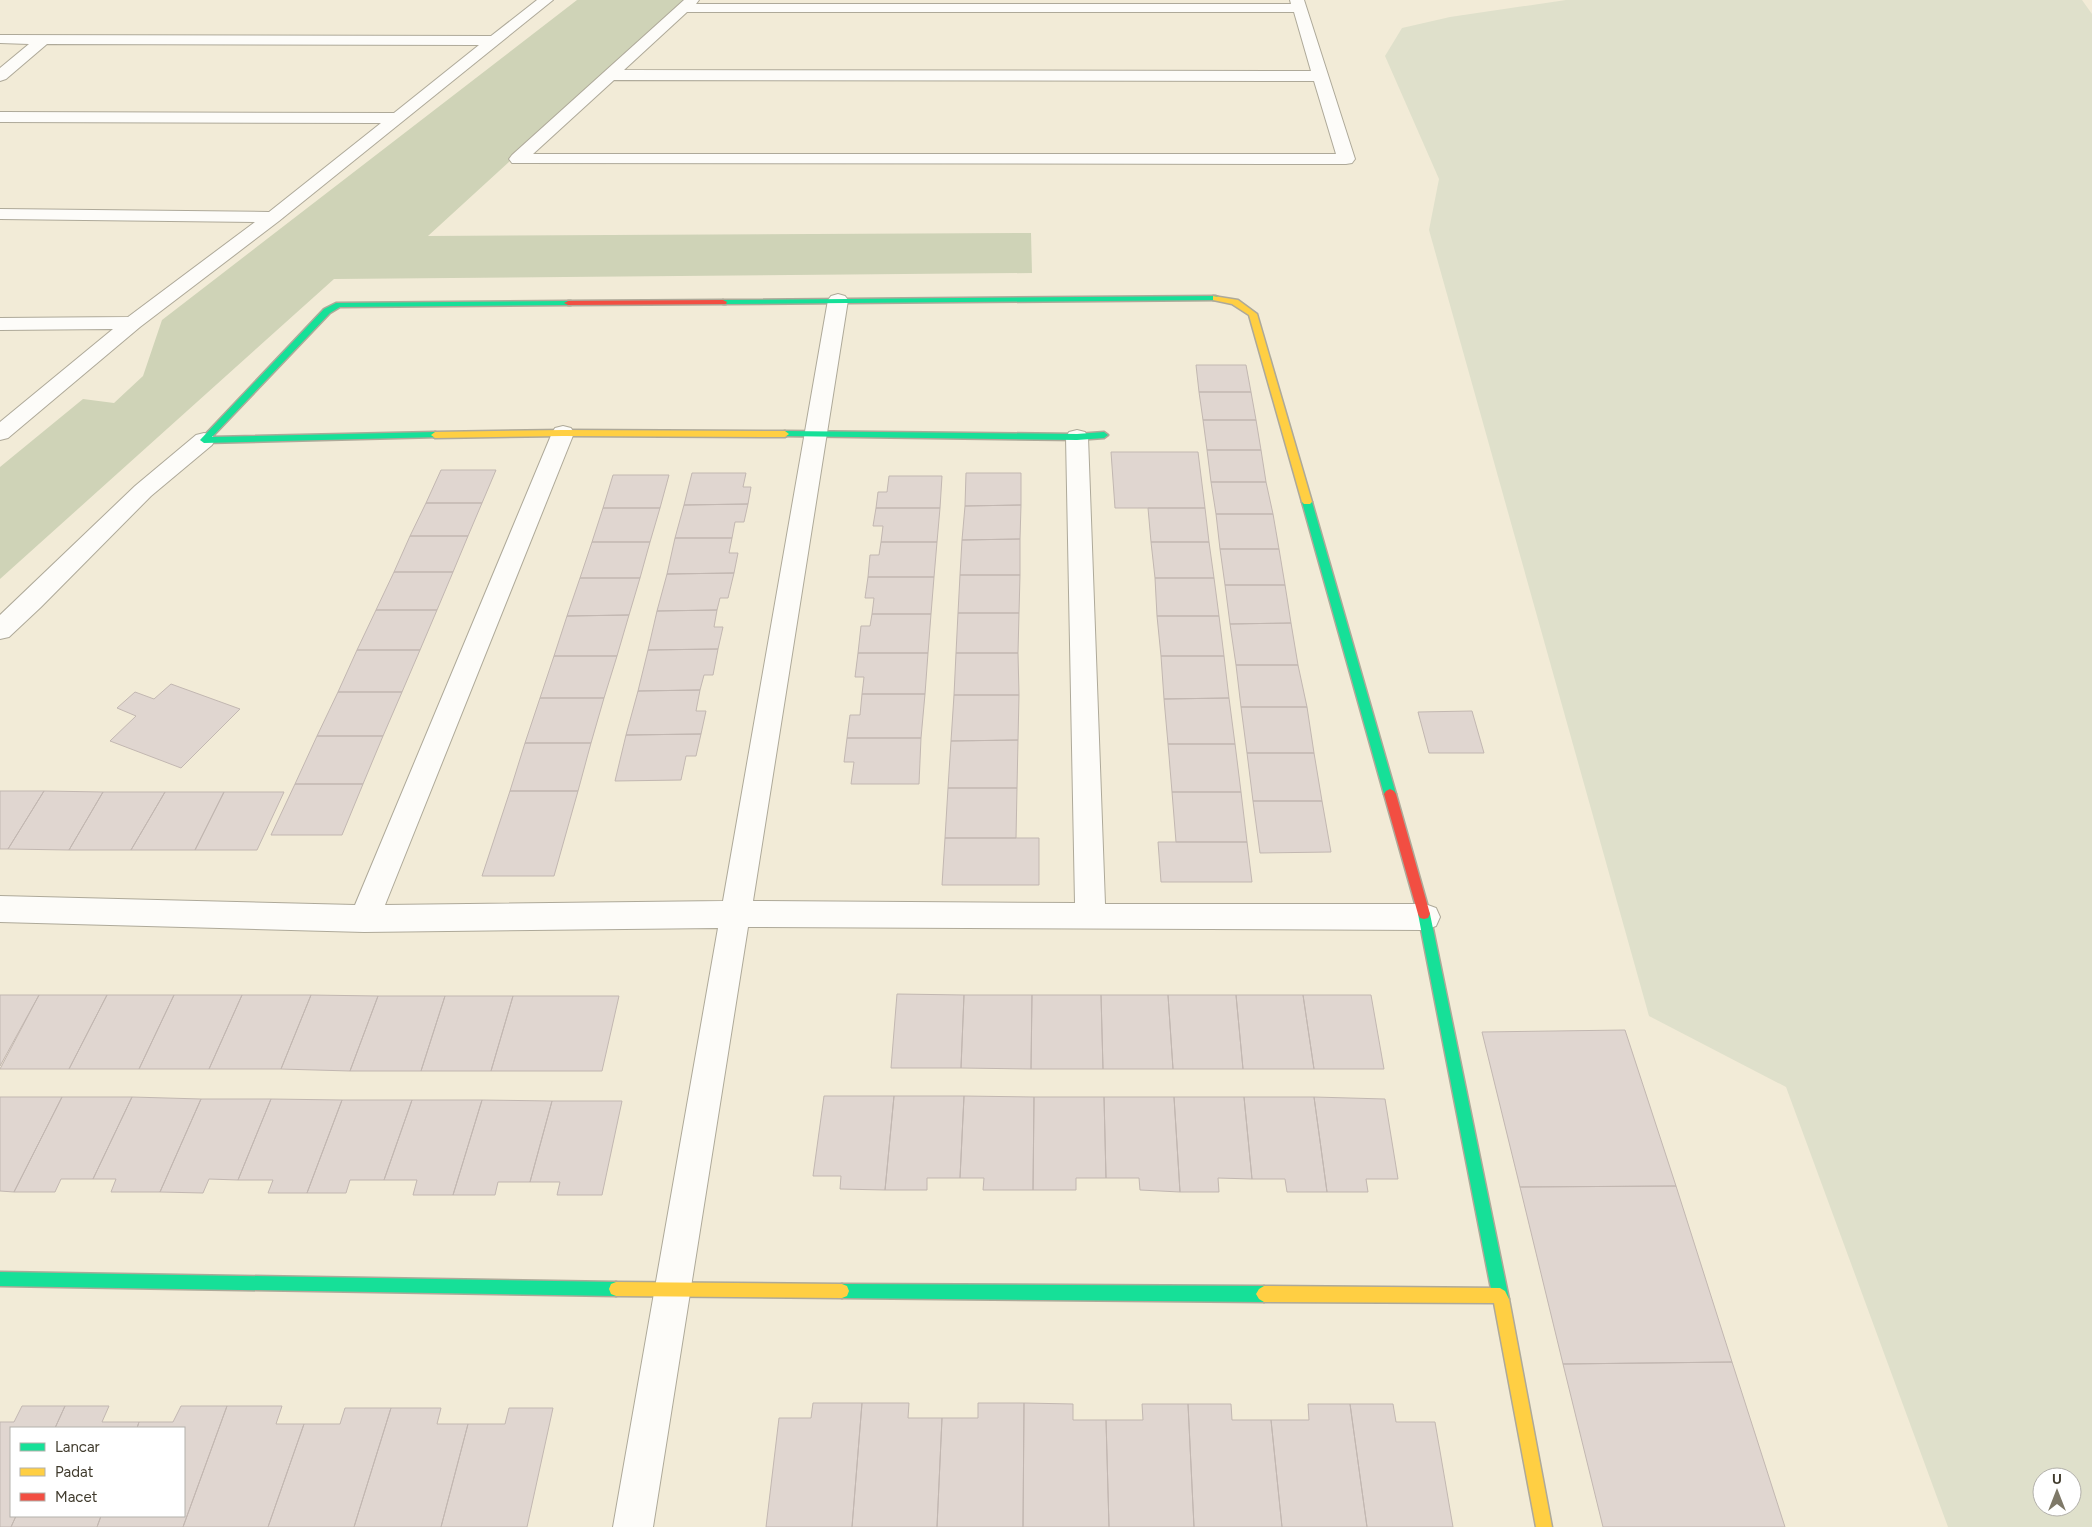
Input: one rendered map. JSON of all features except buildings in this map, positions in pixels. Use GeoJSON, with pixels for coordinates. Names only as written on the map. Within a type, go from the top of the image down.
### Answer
{"type":"FeatureCollection","features":[{"type":"Feature","properties":{"kind":"street"},"geometry":{"type":"LineString","coordinates":[[0,433],[133,323],[273,216],[546,0]]}},
{"type":"Feature","properties":{"kind":"street"},"geometry":{"type":"LineString","coordinates":[[688,4],[1298,4],[1346,159],[518,159],[688,4]]}},
{"type":"Feature","properties":{"kind":"street"},"geometry":{"type":"LineString","coordinates":[[0,39],[495,41]]}},
{"type":"Feature","properties":{"kind":"street"},"geometry":{"type":"LineString","coordinates":[[0,76],[43,39]]}},
{"type":"Feature","properties":{"kind":"street"},"geometry":{"type":"LineString","coordinates":[[611,75],[1320,76]]}},
{"type":"Feature","properties":{"kind":"street"},"geometry":{"type":"LineString","coordinates":[[0,118],[397,118]]}},
{"type":"Feature","properties":{"kind":"street"},"geometry":{"type":"LineString","coordinates":[[0,214],[273,216]]}},
{"type":"Feature","properties":{"kind":"street"},"geometry":{"type":"LineString","coordinates":[[0,630],[32,601],[143,491],[204,440],[327,311],[339,305],[1214,298],[1233,301],[1253,314],[1425,917],[1544,1527]]}},
{"type":"Feature","properties":{"kind":"street"},"geometry":{"type":"LineString","coordinates":[[633,1527],[838,300]]}},
{"type":"Feature","properties":{"kind":"street"},"geometry":{"type":"LineString","coordinates":[[0,324],[133,323]]}},
{"type":"Feature","properties":{"kind":"street"},"geometry":{"type":"LineString","coordinates":[[364,919],[563,433]]}},
{"type":"Feature","properties":{"kind":"street"},"geometry":{"type":"LineString","coordinates":[[204,440],[563,433],[1077,438],[1104,435]]}},
{"type":"Feature","properties":{"kind":"street"},"geometry":{"type":"LineString","coordinates":[[1077,438],[1090,917]]}},
{"type":"Feature","properties":{"kind":"street"},"geometry":{"type":"LineString","coordinates":[[0,909],[364,919],[736,914],[1425,917]]}},
{"type":"Feature","properties":{"kind":"street"},"geometry":{"type":"LineString","coordinates":[[0,1279],[674,1290],[1500,1296]]}},
{"type":"Feature","properties":{"kind":"green space"},"geometry":{"type":"Polygon","coordinates":[[[577,0],[686,0],[428,236],[1031,233],[1032,273],[334,279],[0,579],[0,467],[83,399],[114,403],[143,376],[162,320],[577,0]]]}},
{"type":"Feature","properties":{"kind":"green space"},"geometry":{"type":"Polygon","coordinates":[[[1566,0],[2082,0],[2092,14],[2092,1527],[1948,1527],[1786,1087],[1649,1016],[1429,230],[1439,179],[1385,56],[1402,28],[1450,17],[1566,0]]]}},
{"type":"Feature","properties":{"kind":"traffic: fast"},"geometry":{"type":"LineString","coordinates":[[723,302],[1216,298]]}},
{"type":"Feature","properties":{"kind":"traffic: fast"},"geometry":{"type":"LineString","coordinates":[[435,435],[204,440],[327,311],[339,305],[568,303]]}},
{"type":"Feature","properties":{"kind":"traffic: fast"},"geometry":{"type":"LineString","coordinates":[[785,434],[1077,437],[1104,435]]}},
{"type":"Feature","properties":{"kind":"traffic: fast"},"geometry":{"type":"LineString","coordinates":[[1307,502],[1390,794]]}},
{"type":"Feature","properties":{"kind":"traffic: fast"},"geometry":{"type":"LineString","coordinates":[[1424,914],[1501,1299]]}},
{"type":"Feature","properties":{"kind":"traffic: fast"},"geometry":{"type":"LineString","coordinates":[[0,1279],[616,1289]]}},
{"type":"Feature","properties":{"kind":"traffic: fast"},"geometry":{"type":"LineString","coordinates":[[842,1291],[1264,1294]]}},
{"type":"Feature","properties":{"kind":"traffic: slow"},"geometry":{"type":"LineString","coordinates":[[1216,298],[1235,302],[1253,314],[1307,502]]}},
{"type":"Feature","properties":{"kind":"traffic: slow"},"geometry":{"type":"LineString","coordinates":[[435,435],[563,433],[785,434]]}},
{"type":"Feature","properties":{"kind":"traffic: slow"},"geometry":{"type":"LineString","coordinates":[[616,1289],[842,1291]]}},
{"type":"Feature","properties":{"kind":"traffic: slow"},"geometry":{"type":"LineString","coordinates":[[1264,1294],[1500,1296]]}},
{"type":"Feature","properties":{"kind":"traffic: slow"},"geometry":{"type":"LineString","coordinates":[[1501,1299],[1544,1527]]}},
{"type":"Feature","properties":{"kind":"traffic: jam"},"geometry":{"type":"LineString","coordinates":[[568,303],[723,302]]}},
{"type":"Feature","properties":{"kind":"traffic: jam"},"geometry":{"type":"LineString","coordinates":[[1390,794],[1424,914]]}}]}
